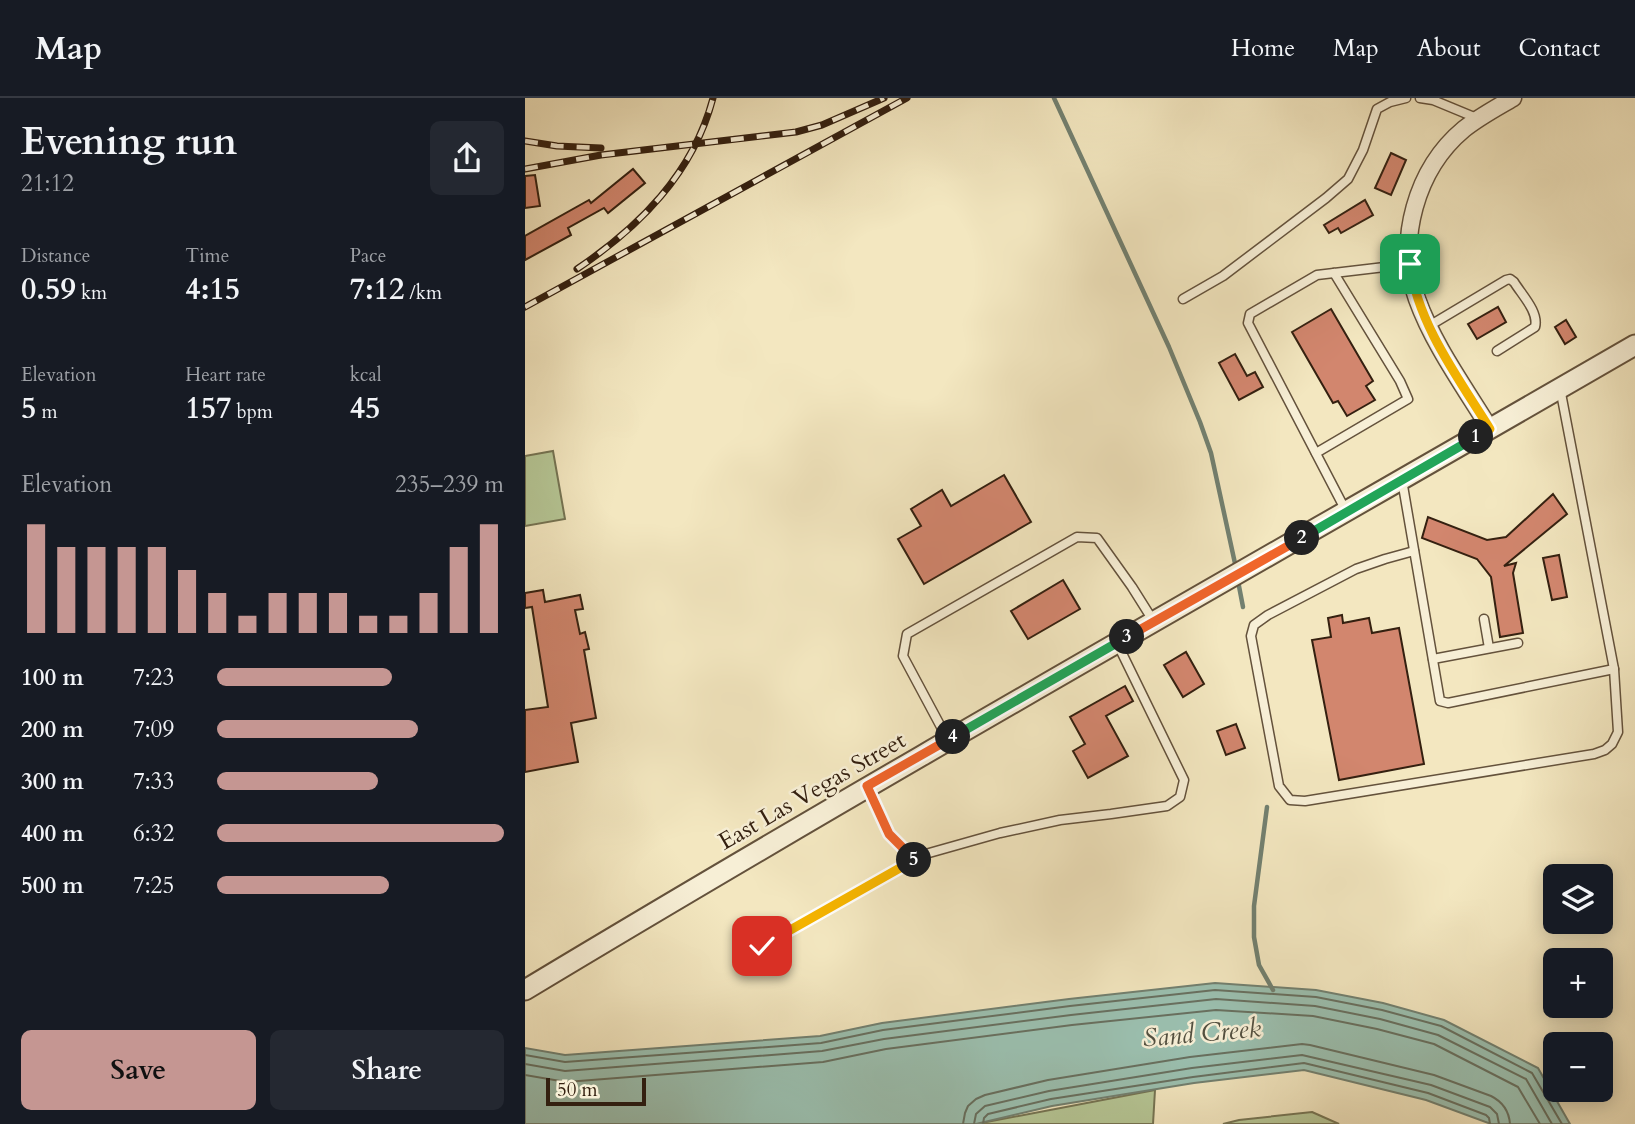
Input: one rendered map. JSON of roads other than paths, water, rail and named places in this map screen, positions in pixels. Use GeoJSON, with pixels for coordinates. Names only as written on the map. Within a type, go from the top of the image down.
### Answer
{"type":"FeatureCollection","features":[{"type":"Feature","properties":{"kind":"street"},"geometry":{"type":"LineString","coordinates":[[1490,429],[1429,326],[1416,297],[1409,243],[1416,200],[1434,162],[1463,130],[1513,98]]}},
{"type":"Feature","properties":{"kind":"street","name":"East Las Vegas Street"},"geometry":{"type":"LineString","coordinates":[[525,990],[867,786],[1635,345]]}},
{"type":"Feature","properties":{"kind":"lane"},"geometry":{"type":"LineString","coordinates":[[1183,299],[1223,275],[1348,179],[1363,150],[1377,109],[1406,98]]}},
{"type":"Feature","properties":{"kind":"lane"},"geometry":{"type":"LineString","coordinates":[[1420,98],[1443,101],[1479,119]]}},
{"type":"Feature","properties":{"kind":"lane"},"geometry":{"type":"LineString","coordinates":[[1346,512],[1248,323],[1250,314],[1317,275],[1410,264]]}},
{"type":"Feature","properties":{"kind":"lane"},"geometry":{"type":"LineString","coordinates":[[1315,453],[1408,400],[1400,381],[1334,272]]}},
{"type":"Feature","properties":{"kind":"lane"},"geometry":{"type":"LineString","coordinates":[[1429,326],[1510,279],[1536,316],[1537,323],[1535,327],[1497,351]]}},
{"type":"Feature","properties":{"kind":"lane"},"geometry":{"type":"LineString","coordinates":[[1414,551],[1356,569],[1254,625],[1251,636],[1279,786],[1290,800],[1305,801],[1485,772],[1605,750],[1612,744],[1618,732],[1614,670],[1560,388]]}},
{"type":"Feature","properties":{"kind":"lane"},"geometry":{"type":"LineString","coordinates":[[1402,480],[1440,701],[1448,703],[1614,670]]}},
{"type":"Feature","properties":{"kind":"lane"},"geometry":{"type":"LineString","coordinates":[[947,740],[903,656],[907,634],[919,627],[1077,537],[1097,538],[1154,622]]}},
{"type":"Feature","properties":{"kind":"lane"},"geometry":{"type":"LineString","coordinates":[[1484,620],[1489,648]]}},
{"type":"Feature","properties":{"kind":"lane"},"geometry":{"type":"LineString","coordinates":[[762,946],[922,855],[1000,833],[1060,820],[1167,806],[1180,797],[1184,780],[1117,643]]}},
{"type":"Feature","properties":{"kind":"lane"},"geometry":{"type":"LineString","coordinates":[[1433,659],[1518,643]]}},
{"type":"Feature","properties":{"kind":"lane"},"geometry":{"type":"LineString","coordinates":[[867,786],[889,834],[905,850],[922,855]]}},
{"type":"Feature","properties":{"kind":"water","name":"Sand Creek"},"geometry":{"type":"Polygon","coordinates":[[[1215,983],[1316,990],[1383,1003],[1444,1020],[1538,1068],[1543,1077],[1543,1102],[1557,1102],[1570,1124],[1491,1124],[1426,1100],[1304,1070],[1194,1083],[1052,1106],[976,1124],[525,1124],[525,1048],[565,1055],[820,1036],[882,1023],[1215,983]]]}},
{"type":"Feature","properties":{"kind":"waterway"},"geometry":{"type":"LineString","coordinates":[[1054,98],[1169,347],[1200,422],[1211,453],[1236,568]]}},
{"type":"Feature","properties":{"kind":"waterway"},"geometry":{"type":"LineString","coordinates":[[1238,581],[1243,607]]}},
{"type":"Feature","properties":{"kind":"waterway"},"geometry":{"type":"LineString","coordinates":[[1267,807],[1254,906],[1254,937],[1259,965],[1273,990]]}},
{"type":"Feature","properties":{"kind":"railway"},"geometry":{"type":"LineString","coordinates":[[577,269],[622,235],[661,196],[692,151],[713,98]]}},
{"type":"Feature","properties":{"kind":"railway"},"geometry":{"type":"LineString","coordinates":[[525,169],[601,155],[796,132],[822,125],[884,98]]}},
{"type":"Feature","properties":{"kind":"railway"},"geometry":{"type":"LineString","coordinates":[[525,307],[907,98]]}},
{"type":"Feature","properties":{"kind":"railway"},"geometry":{"type":"LineString","coordinates":[[525,141],[601,148]]}}]}
